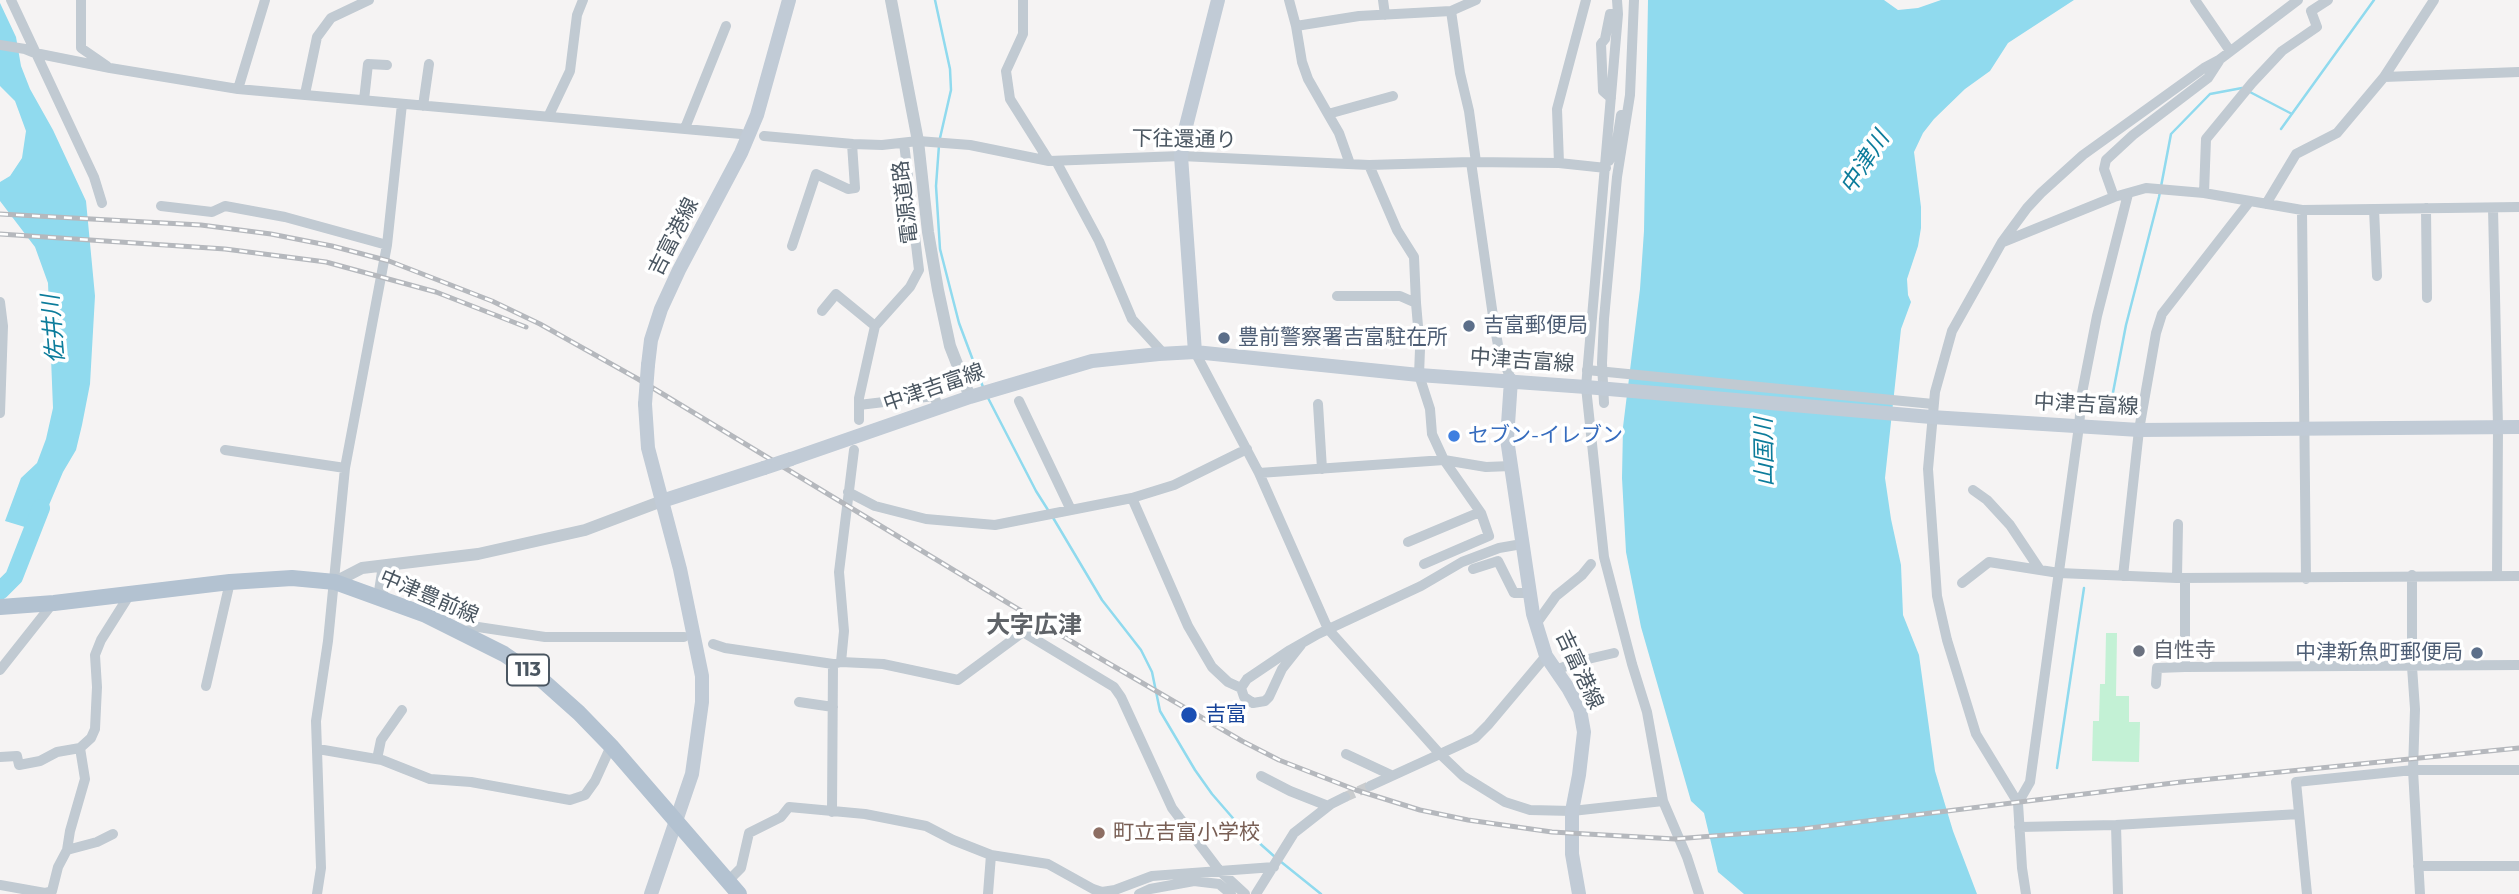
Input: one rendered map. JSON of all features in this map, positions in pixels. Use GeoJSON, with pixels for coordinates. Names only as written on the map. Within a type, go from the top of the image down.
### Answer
{"type":"FeatureCollection","features":[{"type":"Feature","properties":{"kind":"main road","name":"吉富港線"},"geometry":{"type":"LineString","coordinates":[[662,501],[649,448],[645,404],[651,340],[661,309],[679,270],[741,153],[757,115],[789,0]]}},
{"type":"Feature","properties":{"kind":"main road"},"geometry":{"type":"LineString","coordinates":[[1195,352],[1181,156],[1183,138],[1218,0]]}},
{"type":"Feature","properties":{"kind":"main road","name":"中津吉富線"},"geometry":{"type":"LineString","coordinates":[[662,501],[970,397],[1091,361],[1195,352],[1419,375],[1932,410],[2139,430],[2519,427]]}},
{"type":"Feature","properties":{"kind":"main road","name":"吉富港線"},"geometry":{"type":"LineString","coordinates":[[1511,380],[1507,439],[1536,624],[1546,656],[1569,688],[1580,710],[1584,732],[1572,811],[1572,855],[1579,894]]}},
{"type":"Feature","properties":{"kind":"main road"},"geometry":{"type":"LineString","coordinates":[[651,894],[692,774],[699,733],[702,676],[680,569],[662,501]]}},
{"type":"Feature","properties":{"kind":"main road","name":"中津豊前線"},"geometry":{"type":"LineString","coordinates":[[0,607],[230,582],[292,578],[335,582],[386,600],[463,632],[504,654],[542,680],[611,746],[734,888]]}},
{"type":"Feature","properties":{"kind":"street"},"geometry":{"type":"LineString","coordinates":[[11,0],[30,51],[94,177],[102,202]]}},
{"type":"Feature","properties":{"kind":"street"},"geometry":{"type":"LineString","coordinates":[[81,0],[80,48],[110,68]]}},
{"type":"Feature","properties":{"kind":"street"},"geometry":{"type":"LineString","coordinates":[[237,89],[265,0]]}},
{"type":"Feature","properties":{"kind":"street"},"geometry":{"type":"LineString","coordinates":[[305,94],[317,37],[331,18],[369,0]]}},
{"type":"Feature","properties":{"kind":"street"},"geometry":{"type":"LineString","coordinates":[[549,115],[570,71],[577,15],[583,0]]}},
{"type":"Feature","properties":{"kind":"street","name":"電源道路"},"geometry":{"type":"LineString","coordinates":[[891,0],[918,141],[928,232],[938,290],[950,346],[970,397]]}},
{"type":"Feature","properties":{"kind":"street"},"geometry":{"type":"LineString","coordinates":[[1023,0],[1023,34],[1006,71],[1010,99],[1052,161],[1099,241],[1132,319],[1164,354]]}},
{"type":"Feature","properties":{"kind":"street"},"geometry":{"type":"LineString","coordinates":[[1289,0],[1305,70],[1339,133],[1350,164]]}},
{"type":"Feature","properties":{"kind":"street"},"geometry":{"type":"LineString","coordinates":[[1383,0],[1385,15]]}},
{"type":"Feature","properties":{"kind":"street"},"geometry":{"type":"LineString","coordinates":[[1296,26],[1359,16],[1451,11],[1476,0]]}},
{"type":"Feature","properties":{"kind":"street"},"geometry":{"type":"LineString","coordinates":[[1559,163],[1557,109],[1586,0]]}},
{"type":"Feature","properties":{"kind":"street"},"geometry":{"type":"LineString","coordinates":[[1604,403],[1604,319],[1617,177],[1630,95],[1634,3],[1617,0],[1618,14],[1586,387],[1604,557],[1647,712],[1663,801],[1687,856],[1699,894]]}},
{"type":"Feature","properties":{"kind":"street"},"geometry":{"type":"LineString","coordinates":[[2195,0],[2231,51]]}},
{"type":"Feature","properties":{"kind":"street"},"geometry":{"type":"LineString","coordinates":[[2018,803],[1976,734],[1947,640],[1937,596],[1928,469],[1932,410],[1952,331],[2002,242],[2026,208],[2083,155],[2219,60],[2298,0]]}},
{"type":"Feature","properties":{"kind":"street"},"geometry":{"type":"LineString","coordinates":[[2204,193],[2206,139],[2282,51],[2317,27],[2311,12],[2328,0]]}},
{"type":"Feature","properties":{"kind":"street"},"geometry":{"type":"LineString","coordinates":[[2266,204],[2296,153],[2337,133],[2384,78],[2434,0]]}},
{"type":"Feature","properties":{"kind":"street"},"geometry":{"type":"LineString","coordinates":[[1451,11],[1460,73],[1469,111],[1494,323],[1498,345],[1511,380]]}},
{"type":"Feature","properties":{"kind":"street"},"geometry":{"type":"LineString","coordinates":[[685,128],[726,26]]}},
{"type":"Feature","properties":{"kind":"street"},"geometry":{"type":"LineString","coordinates":[[0,45],[110,68],[237,89],[741,134]]}},
{"type":"Feature","properties":{"kind":"street"},"geometry":{"type":"LineString","coordinates":[[2114,198],[2104,169],[2106,160],[2133,135],[2208,78],[2219,60]]}},
{"type":"Feature","properties":{"kind":"street"},"geometry":{"type":"LineString","coordinates":[[364,100],[368,64],[387,65]]}},
{"type":"Feature","properties":{"kind":"street"},"geometry":{"type":"LineString","coordinates":[[423,106],[429,64]]}},
{"type":"Feature","properties":{"kind":"street"},"geometry":{"type":"LineString","coordinates":[[1605,172],[1616,147],[1631,64]]}},
{"type":"Feature","properties":{"kind":"street"},"geometry":{"type":"LineString","coordinates":[[2384,78],[2519,72]]}},
{"type":"Feature","properties":{"kind":"street"},"geometry":{"type":"LineString","coordinates":[[1328,114],[1393,96]]}},
{"type":"Feature","properties":{"kind":"street"},"geometry":{"type":"LineString","coordinates":[[317,894],[321,868],[317,721],[335,582],[345,468],[387,245],[402,104]]}},
{"type":"Feature","properties":{"kind":"street","name":"下往還通り"},"geometry":{"type":"LineString","coordinates":[[764,136],[852,144],[882,145],[918,141],[970,145],[1052,161],[1181,156],[1368,165],[1559,163],[1617,177]]}},
{"type":"Feature","properties":{"kind":"street"},"geometry":{"type":"LineString","coordinates":[[859,420],[869,346],[875,326],[910,287],[919,270],[904,142]]}},
{"type":"Feature","properties":{"kind":"street"},"geometry":{"type":"LineString","coordinates":[[792,246],[816,174],[848,189],[855,188],[852,144]]}},
{"type":"Feature","properties":{"kind":"street"},"geometry":{"type":"LineString","coordinates":[[1368,165],[1397,230],[1414,257],[1419,375],[1430,409],[1432,435],[1444,460],[1480,512],[1489,536],[1424,564]]}},
{"type":"Feature","properties":{"kind":"street"},"geometry":{"type":"LineString","coordinates":[[2002,242],[2146,188],[2204,193],[2302,210],[2519,207]]}},
{"type":"Feature","properties":{"kind":"street"},"geometry":{"type":"LineString","coordinates":[[2026,894],[2018,827],[2018,803],[2030,782],[2082,393],[2127,194]]}},
{"type":"Feature","properties":{"kind":"street"},"geometry":{"type":"LineString","coordinates":[[2123,576],[2139,430],[2156,332],[2162,314],[2250,201]]}},
{"type":"Feature","properties":{"kind":"street"},"geometry":{"type":"LineString","coordinates":[[161,206],[212,212],[225,206],[285,217],[387,245]]}},
{"type":"Feature","properties":{"kind":"street"},"geometry":{"type":"LineString","coordinates":[[2426,208],[2427,298]]}},
{"type":"Feature","properties":{"kind":"street"},"geometry":{"type":"LineString","coordinates":[[2493,208],[2498,427],[2497,576]]}},
{"type":"Feature","properties":{"kind":"street"},"geometry":{"type":"LineString","coordinates":[[2374,209],[2377,276]]}},
{"type":"Feature","properties":{"kind":"street"},"geometry":{"type":"LineString","coordinates":[[2302,210],[2306,579]]}},
{"type":"Feature","properties":{"kind":"street"},"geometry":{"type":"LineString","coordinates":[[822,311],[836,294],[875,326]]}},
{"type":"Feature","properties":{"kind":"street"},"geometry":{"type":"LineString","coordinates":[[1337,296],[1400,296],[1416,303]]}},
{"type":"Feature","properties":{"kind":"street"},"geometry":{"type":"LineString","coordinates":[[0,302],[3,326],[0,414]]}},
{"type":"Feature","properties":{"kind":"street"},"geometry":{"type":"LineString","coordinates":[[1195,352],[1259,473],[1328,629],[1439,753],[1463,776],[1505,802],[1530,810],[1572,811],[1663,801]]}},
{"type":"Feature","properties":{"kind":"street"},"geometry":{"type":"LineString","coordinates":[[1587,370],[1932,410]]}},
{"type":"Feature","properties":{"kind":"street"},"geometry":{"type":"LineString","coordinates":[[859,405],[934,397],[939,408]]}},
{"type":"Feature","properties":{"kind":"street"},"geometry":{"type":"LineString","coordinates":[[1019,401],[1072,510]]}},
{"type":"Feature","properties":{"kind":"street"},"geometry":{"type":"LineString","coordinates":[[1318,404],[1322,469]]}},
{"type":"Feature","properties":{"kind":"street"},"geometry":{"type":"LineString","coordinates":[[848,492],[874,506],[926,519],[995,525],[1132,498],[1174,485],[1247,449]]}},
{"type":"Feature","properties":{"kind":"street"},"geometry":{"type":"LineString","coordinates":[[225,450],[345,468]]}},
{"type":"Feature","properties":{"kind":"street"},"geometry":{"type":"LineString","coordinates":[[832,812],[833,707],[837,663],[844,631],[839,572],[854,450]]}},
{"type":"Feature","properties":{"kind":"street"},"geometry":{"type":"LineString","coordinates":[[1259,473],[1444,460],[1486,467],[1511,466]]}},
{"type":"Feature","properties":{"kind":"street"},"geometry":{"type":"LineString","coordinates":[[1973,490],[1987,500],[2010,525],[2040,570]]}},
{"type":"Feature","properties":{"kind":"street"},"geometry":{"type":"LineString","coordinates":[[1132,498],[1188,626],[1212,667],[1228,682],[1241,688]]}},
{"type":"Feature","properties":{"kind":"street"},"geometry":{"type":"LineString","coordinates":[[335,582],[362,568],[448,559],[515,547],[585,530],[662,501]]}},
{"type":"Feature","properties":{"kind":"street"},"geometry":{"type":"LineString","coordinates":[[1408,542],[1480,512]]}},
{"type":"Feature","properties":{"kind":"street"},"geometry":{"type":"LineString","coordinates":[[2178,524],[2185,667]]}},
{"type":"Feature","properties":{"kind":"street"},"geometry":{"type":"LineString","coordinates":[[1301,645],[1282,669],[1265,701],[1248,701],[1242,693],[1243,683],[1252,675],[1301,645],[1328,629],[1421,586],[1462,562],[1499,548],[1522,544]]}},
{"type":"Feature","properties":{"kind":"street"},"geometry":{"type":"LineString","coordinates":[[1473,569],[1498,562],[1514,593],[1530,593]]}},
{"type":"Feature","properties":{"kind":"street"},"geometry":{"type":"LineString","coordinates":[[1962,583],[1989,562],[2059,573],[2181,578],[2519,576]]}},
{"type":"Feature","properties":{"kind":"street"},"geometry":{"type":"LineString","coordinates":[[1536,624],[1556,596],[1591,564]]}},
{"type":"Feature","properties":{"kind":"street"},"geometry":{"type":"LineString","coordinates":[[384,566],[380,591],[386,600]]}},
{"type":"Feature","properties":{"kind":"street"},"geometry":{"type":"LineString","coordinates":[[2412,575],[2415,709],[2413,770],[2420,894]]}},
{"type":"Feature","properties":{"kind":"street"},"geometry":{"type":"LineString","coordinates":[[206,686],[230,582]]}},
{"type":"Feature","properties":{"kind":"street"},"geometry":{"type":"LineString","coordinates":[[0,757],[17,756],[19,765],[40,761],[57,752],[80,748],[91,738],[95,729],[95,655],[130,594]]}},
{"type":"Feature","properties":{"kind":"street"},"geometry":{"type":"LineString","coordinates":[[0,670],[54,603]]}},
{"type":"Feature","properties":{"kind":"street"},"geometry":{"type":"LineString","coordinates":[[463,632],[478,627],[545,637],[684,637]]}},
{"type":"Feature","properties":{"kind":"street"},"geometry":{"type":"LineString","coordinates":[[713,644],[725,648],[837,663],[883,664],[958,680],[1023,632],[1114,687],[1172,807],[1219,870],[1245,894]]}},
{"type":"Feature","properties":{"kind":"street"},"geometry":{"type":"LineString","coordinates":[[1555,670],[1614,653]]}},
{"type":"Feature","properties":{"kind":"street"},"geometry":{"type":"LineString","coordinates":[[1370,786],[1475,738],[1546,656]]}},
{"type":"Feature","properties":{"kind":"street"},"geometry":{"type":"LineString","coordinates":[[2156,684],[2157,668],[2519,665]]}},
{"type":"Feature","properties":{"kind":"street"},"geometry":{"type":"LineString","coordinates":[[799,702],[833,707]]}},
{"type":"Feature","properties":{"kind":"street"},"geometry":{"type":"LineString","coordinates":[[377,759],[381,740],[402,710]]}},
{"type":"Feature","properties":{"kind":"street"},"geometry":{"type":"LineString","coordinates":[[318,749],[377,759],[430,779],[471,782],[570,800],[585,795],[595,781],[611,746]]}},
{"type":"Feature","properties":{"kind":"street"},"geometry":{"type":"LineString","coordinates":[[0,885],[50,893],[58,867],[67,850],[85,779],[80,748]]}},
{"type":"Feature","properties":{"kind":"street"},"geometry":{"type":"LineString","coordinates":[[1346,754],[1391,775]]}},
{"type":"Feature","properties":{"kind":"street"},"geometry":{"type":"LineString","coordinates":[[2307,894],[2296,782],[2413,770],[2519,771]]}},
{"type":"Feature","properties":{"kind":"street"},"geometry":{"type":"LineString","coordinates":[[1261,776],[1328,806]]}},
{"type":"Feature","properties":{"kind":"street"},"geometry":{"type":"LineString","coordinates":[[1256,894],[1294,833],[1328,806],[1345,797]]}},
{"type":"Feature","properties":{"kind":"street"},"geometry":{"type":"LineString","coordinates":[[734,888],[749,833],[781,817],[789,807],[864,814],[926,826],[991,855],[1048,864],[1102,892],[1152,876],[1274,867]]}},
{"type":"Feature","properties":{"kind":"street"},"geometry":{"type":"LineString","coordinates":[[2018,827],[2116,825],[2299,814]]}},
{"type":"Feature","properties":{"kind":"street"},"geometry":{"type":"LineString","coordinates":[[2116,825],[2118,894]]}},
{"type":"Feature","properties":{"kind":"street"},"geometry":{"type":"LineString","coordinates":[[67,850],[97,842],[113,834]]}},
{"type":"Feature","properties":{"kind":"street"},"geometry":{"type":"LineString","coordinates":[[988,894],[991,855]]}},
{"type":"Feature","properties":{"kind":"street"},"geometry":{"type":"LineString","coordinates":[[2418,866],[2519,866]]}},
{"type":"Feature","properties":{"kind":"street"},"geometry":{"type":"LineString","coordinates":[[1139,894],[1150,889],[1194,881],[1211,881],[1231,894]]}},
{"type":"Feature","properties":{"kind":"green space"},"geometry":{"type":"Polygon","coordinates":[[[2106,633],[2117,633],[2116,696],[2129,696],[2129,722],[2140,722],[2139,762],[2092,761],[2093,721],[2099,721],[2100,684],[2105,684],[2106,633]]]}},
{"type":"Feature","properties":{"kind":"water"},"geometry":{"type":"Polygon","coordinates":[[[1648,0],[1884,0],[1898,10],[1918,8],[1941,0],[2074,0],[2008,43],[1990,71],[1965,89],[1934,119],[1923,133],[1914,152],[1921,228],[1907,279],[1911,302],[1901,329],[1885,478],[1901,565],[1903,615],[1919,655],[1935,771],[1953,831],[1977,894],[1744,894],[1718,872],[1704,813],[1691,801],[1641,627],[1626,552],[1622,478],[1623,427],[1640,289],[1644,231],[1648,0]]]}},
{"type":"Feature","properties":{"kind":"water"},"geometry":{"type":"Polygon","coordinates":[[[0,3],[16,37],[21,66],[30,89],[53,130],[86,201],[95,296],[90,384],[76,450],[63,472],[38,531],[5,521],[21,478],[37,463],[53,408],[48,283],[35,247],[0,201],[0,182],[10,176],[22,158],[26,131],[15,101],[0,86],[0,3]]]}},
{"type":"Feature","properties":{"kind":"waterway"},"geometry":{"type":"LineString","coordinates":[[935,0],[950,69],[951,90],[940,138]]}},
{"type":"Feature","properties":{"kind":"waterway"},"geometry":{"type":"LineString","coordinates":[[2281,129],[2374,0]]}},
{"type":"Feature","properties":{"kind":"waterway"},"geometry":{"type":"LineString","coordinates":[[2110,408],[2126,325],[2159,197],[2171,134],[2210,94],[2242,88]]}},
{"type":"Feature","properties":{"kind":"waterway"},"geometry":{"type":"LineString","coordinates":[[2248,91],[2292,114]]}},
{"type":"Feature","properties":{"kind":"waterway"},"geometry":{"type":"LineString","coordinates":[[939,145],[936,186],[940,249],[959,323],[983,387]]}},
{"type":"Feature","properties":{"kind":"waterway"},"geometry":{"type":"LineString","coordinates":[[987,396],[1048,510]]}},
{"type":"Feature","properties":{"kind":"waterway","name":"佐井川"},"geometry":{"type":"LineString","coordinates":[[0,591],[14,577],[41,508]]}},
{"type":"Feature","properties":{"kind":"waterway"},"geometry":{"type":"LineString","coordinates":[[1052,516],[1102,600],[1141,650],[1152,672],[1160,711],[1195,770],[1238,824],[1275,857]]}},
{"type":"Feature","properties":{"kind":"waterway"},"geometry":{"type":"LineString","coordinates":[[2057,768],[2084,588]]}},
{"type":"Feature","properties":{"kind":"waterway"},"geometry":{"type":"LineString","coordinates":[[1280,861],[1321,894]]}},
{"type":"Feature","properties":{"kind":"tunnel"},"geometry":{"type":"LineString","coordinates":[[1345,797],[1370,786]]}},
{"type":"Feature","properties":{"kind":"railway"},"geometry":{"type":"LineString","coordinates":[[0,214],[201,225],[271,234],[389,261],[492,301],[540,324],[638,379],[1084,649],[1242,741],[1279,760],[1356,790],[1420,810],[1552,832],[1675,839],[1802,829],[2181,782],[2519,748]]}},
{"type":"Feature","properties":{"kind":"railway"},"geometry":{"type":"LineString","coordinates":[[0,234],[225,249],[326,262],[436,292],[526,327]]}},
{"type":"Feature","properties":{"kind":"place","name":"吉富郵便局"},"geometry":{"type":"Point","coordinates":[1469,326]}},
{"type":"Feature","properties":{"kind":"place","name":"豊前警察署吉富駐在所"},"geometry":{"type":"Point","coordinates":[1224,338]}},
{"type":"Feature","properties":{"kind":"place","name":"セブン-イレブン"},"geometry":{"type":"Point","coordinates":[1454,436]}},
{"type":"Feature","properties":{"kind":"place","name":"自性寺"},"geometry":{"type":"Point","coordinates":[2139,651]}},
{"type":"Feature","properties":{"kind":"place","name":"中津新魚町郵便局"},"geometry":{"type":"Point","coordinates":[2477,653]}},
{"type":"Feature","properties":{"kind":"place","name":"吉富"},"geometry":{"type":"Point","coordinates":[1189,715]}},
{"type":"Feature","properties":{"kind":"place","name":"町立吉富小学校"},"geometry":{"type":"Point","coordinates":[1099,833]}},
{"type":"Feature","properties":{"kind":"district","name":"大字広津"},"geometry":{"type":"Point","coordinates":[1034,626]}},
{"type":"Feature","properties":{"kind":"water label","name":"中津川"},"geometry":{"type":"Point","coordinates":[1865,163]}},
{"type":"Feature","properties":{"kind":"water label","name":"山国川"},"geometry":{"type":"Point","coordinates":[1765,452]}}]}
